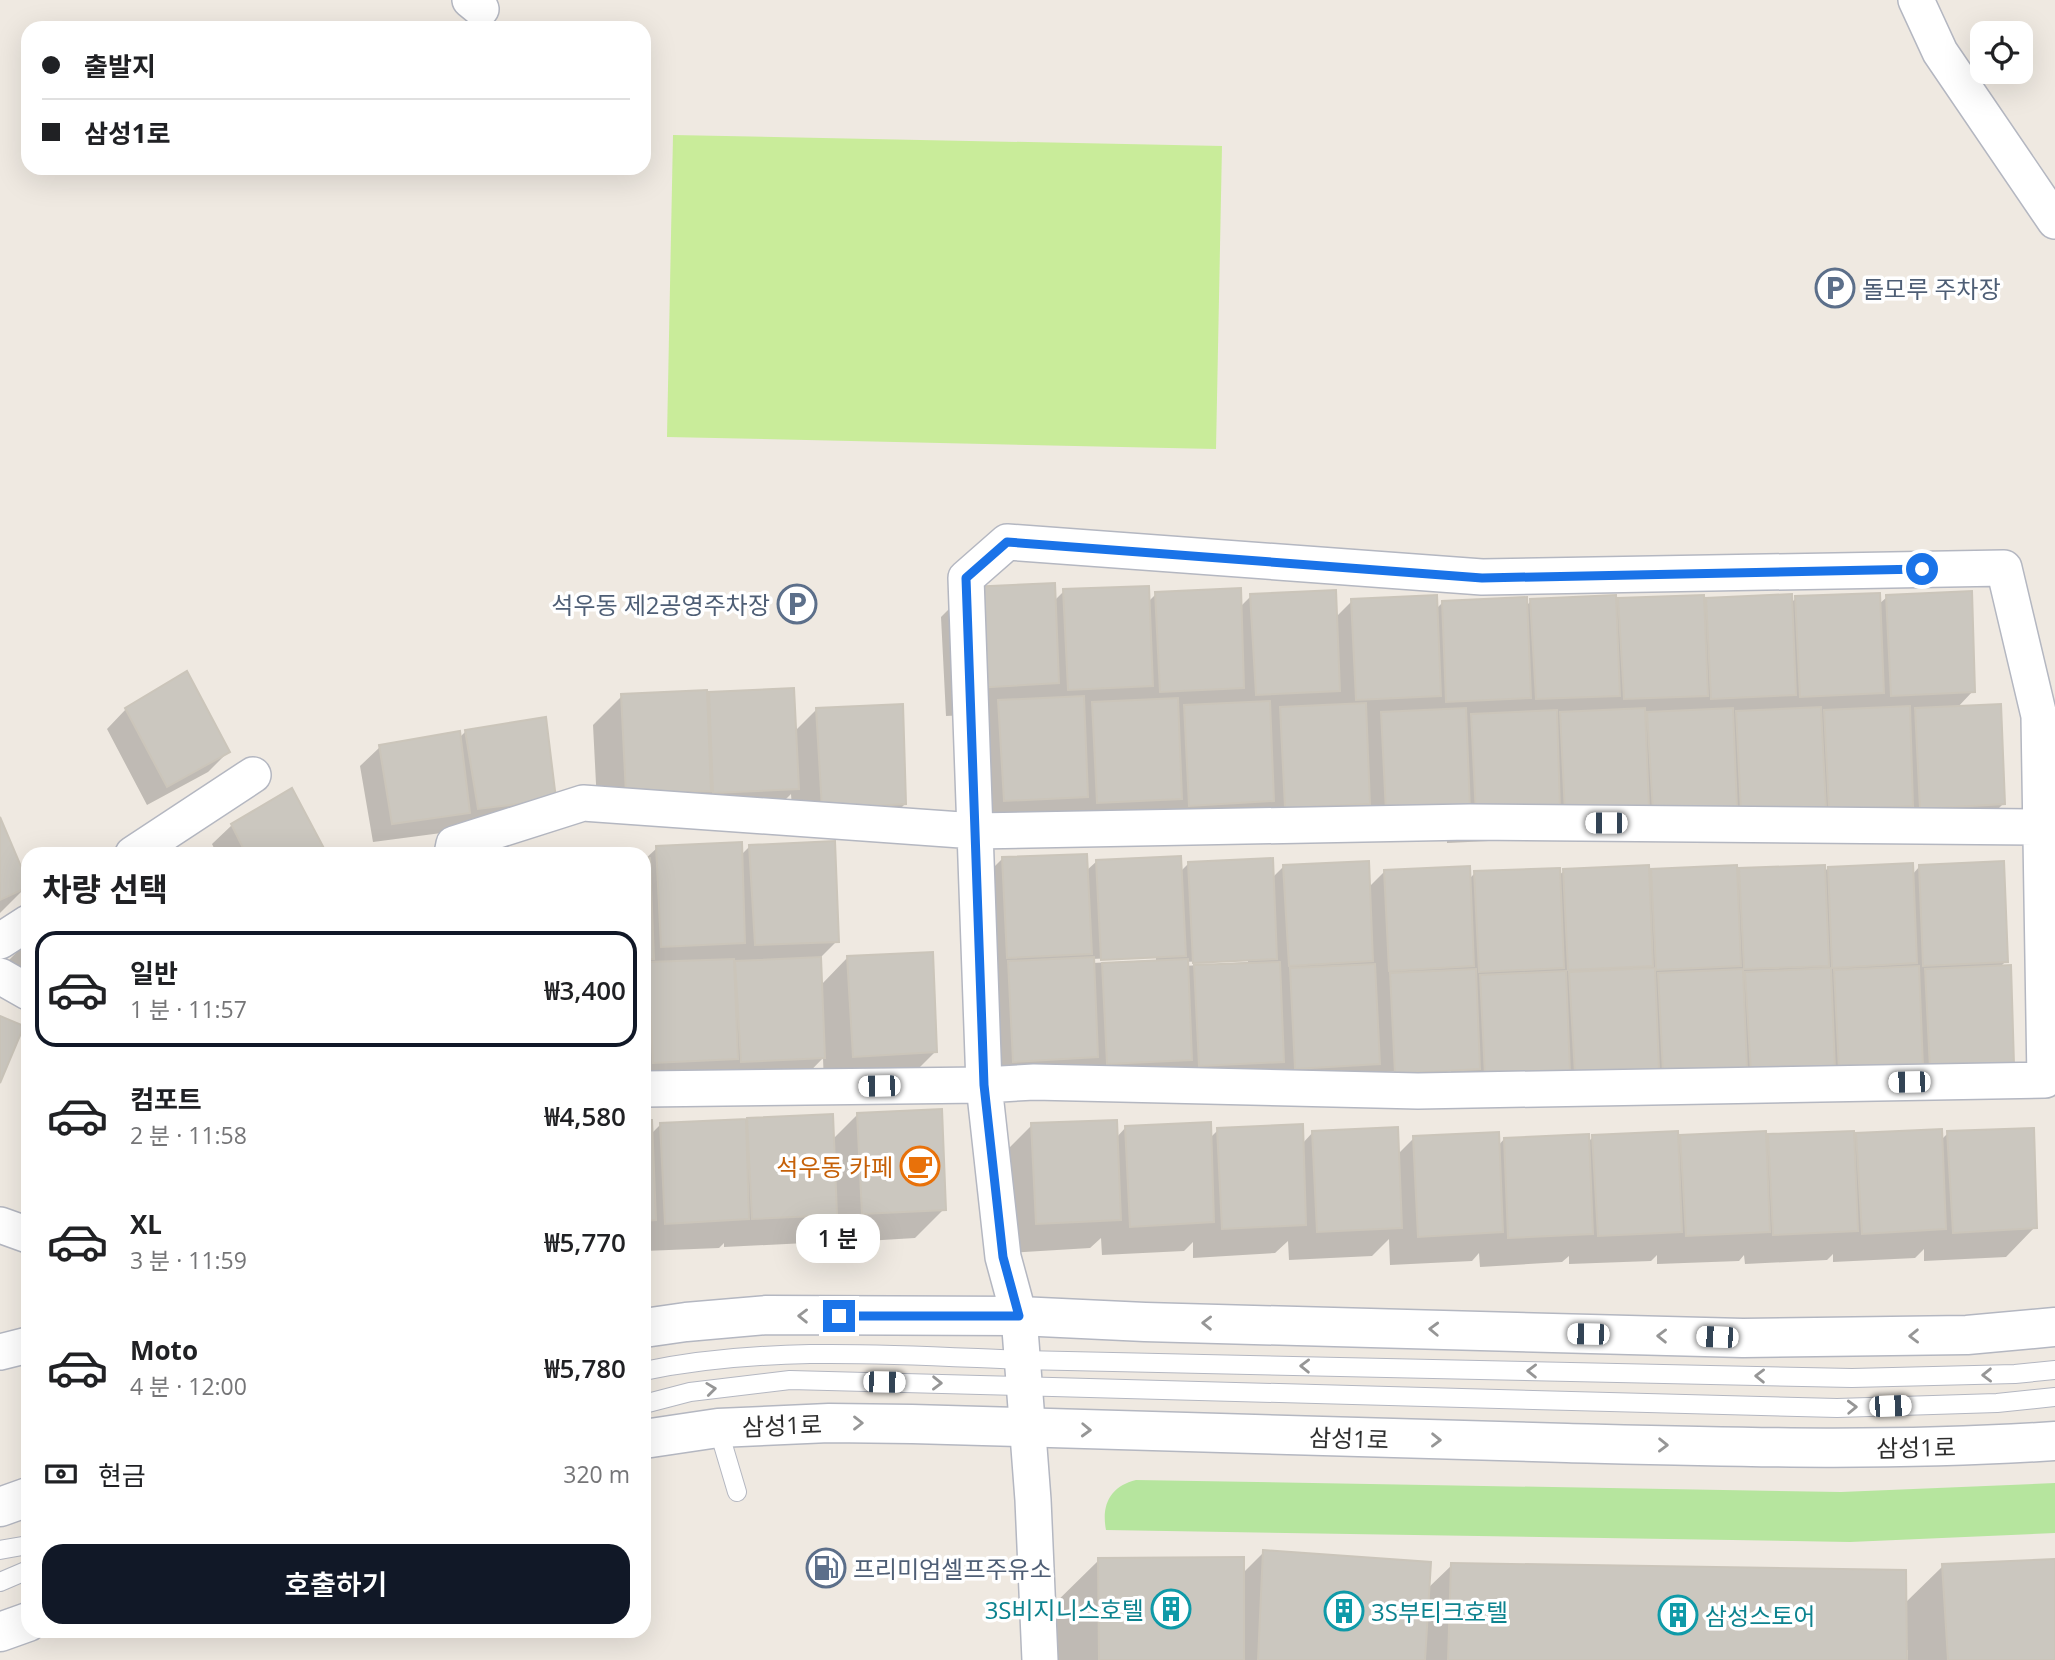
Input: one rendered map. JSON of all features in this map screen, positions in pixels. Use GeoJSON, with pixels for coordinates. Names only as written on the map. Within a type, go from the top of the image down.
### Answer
{"type":"FeatureCollection","features":[{"type":"Feature","properties":{"kind":"street"},"geometry":{"type":"LineString","coordinates":[[1916,0],[1940,51],[2055,221]]}},
{"type":"Feature","properties":{"kind":"street"},"geometry":{"type":"LineString","coordinates":[[651,1089],[984,1085],[1034,1082],[1418,1091],[2045,1080],[2042,827],[2047,707],[2004,568],[1482,578],[1007,542],[966,578],[984,1085],[1003,1257],[1019,1316],[1029,1428],[1040,1660]]}},
{"type":"Feature","properties":{"kind":"street"},"geometry":{"type":"LineString","coordinates":[[144,847],[253,775]]}},
{"type":"Feature","properties":{"kind":"street"},"geometry":{"type":"LineString","coordinates":[[453,847],[454,844],[583,803],[975,831],[1470,822],[2042,827]]}},
{"type":"Feature","properties":{"kind":"street"},"geometry":{"type":"LineString","coordinates":[[0,941],[21,928]]}},
{"type":"Feature","properties":{"kind":"street"},"geometry":{"type":"LineString","coordinates":[[0,976],[21,988]]}},
{"type":"Feature","properties":{"kind":"street"},"geometry":{"type":"LineString","coordinates":[[0,1225],[21,1232]]}},
{"type":"Feature","properties":{"kind":"street"},"geometry":{"type":"LineString","coordinates":[[651,1327],[767,1315],[1019,1316],[1743,1338],[1967,1335],[2055,1327]]}},
{"type":"Feature","properties":{"kind":"street"},"geometry":{"type":"LineString","coordinates":[[0,1352],[21,1347]]}},
{"type":"Feature","properties":{"kind":"street","name":"삼성1로"},"geometry":{"type":"LineString","coordinates":[[651,1438],[718,1428],[829,1423],[1795,1448],[1968,1446],[2055,1441]]}},
{"type":"Feature","properties":{"kind":"street"},"geometry":{"type":"LineString","coordinates":[[0,1507],[21,1500]]}},
{"type":"Feature","properties":{"kind":"street"},"geometry":{"type":"LineString","coordinates":[[0,1632],[21,1624]]}},
{"type":"Feature","properties":{"kind":"lane"},"geometry":{"type":"LineString","coordinates":[[651,1370],[689,1362],[796,1354],[904,1355],[1023,1372],[1837,1408],[1997,1403],[2055,1396]]}},
{"type":"Feature","properties":{"kind":"lane"},"geometry":{"type":"LineString","coordinates":[[651,1402],[691,1392],[790,1380],[1023,1372],[1852,1378],[2015,1374],[2055,1370]]}},
{"type":"Feature","properties":{"kind":"lane"},"geometry":{"type":"LineString","coordinates":[[718,1428],[737,1492]]}},
{"type":"Feature","properties":{"kind":"lane"},"geometry":{"type":"LineString","coordinates":[[0,1550],[21,1546]]}},
{"type":"Feature","properties":{"kind":"lane"},"geometry":{"type":"LineString","coordinates":[[0,1582],[21,1573]]}},
{"type":"Feature","properties":{"kind":"green space"},"geometry":{"type":"Polygon","coordinates":[[[673,135],[1222,146],[1216,449],[667,437],[673,135]]]}},
{"type":"Feature","properties":{"kind":"green space"},"geometry":{"type":"Polygon","coordinates":[[[1136,1480],[1841,1492],[2055,1483],[2055,1533],[1850,1542],[1106,1530],[1105,1512],[1110,1498],[1120,1487],[1136,1480]]]}},
{"type":"Feature","properties":{"kind":"building"},"geometry":{"type":"Polygon","coordinates":[[[1055,583],[1059,683],[974,688],[969,587],[1055,583]]]}},
{"type":"Feature","properties":{"kind":"building"},"geometry":{"type":"Polygon","coordinates":[[[1149,586],[1153,686],[1068,690],[1063,589],[1149,586]]]}},
{"type":"Feature","properties":{"kind":"building"},"geometry":{"type":"Polygon","coordinates":[[[1241,588],[1244,688],[1160,692],[1155,592],[1241,588]]]}},
{"type":"Feature","properties":{"kind":"building"},"geometry":{"type":"Polygon","coordinates":[[[1336,590],[1340,691],[1256,695],[1250,594],[1336,590]]]}},
{"type":"Feature","properties":{"kind":"building"},"geometry":{"type":"Polygon","coordinates":[[[1972,591],[1975,692],[1891,696],[1886,595],[1972,591]]]}},
{"type":"Feature","properties":{"kind":"building"},"geometry":{"type":"Polygon","coordinates":[[[1880,593],[1884,693],[1800,697],[1795,596],[1880,593]]]}},
{"type":"Feature","properties":{"kind":"building"},"geometry":{"type":"Polygon","coordinates":[[[1792,594],[1796,695],[1711,699],[1706,598],[1792,594]]]}},
{"type":"Feature","properties":{"kind":"building"},"geometry":{"type":"Polygon","coordinates":[[[1437,595],[1441,696],[1356,700],[1351,599],[1437,595]]]}},
{"type":"Feature","properties":{"kind":"building"},"geometry":{"type":"Polygon","coordinates":[[[1616,595],[1620,696],[1536,699],[1530,599],[1616,595]]]}},
{"type":"Feature","properties":{"kind":"building"},"geometry":{"type":"Polygon","coordinates":[[[1704,595],[1708,696],[1624,699],[1618,598],[1704,595]]]}},
{"type":"Feature","properties":{"kind":"building"},"geometry":{"type":"Polygon","coordinates":[[[1527,597],[1531,698],[1446,702],[1442,601],[1527,597]]]}},
{"type":"Feature","properties":{"kind":"building"},"geometry":{"type":"Polygon","coordinates":[[[187,671],[230,752],[167,787],[125,708],[187,671]]]}},
{"type":"Feature","properties":{"kind":"building"},"geometry":{"type":"Polygon","coordinates":[[[794,688],[799,789],[713,793],[709,692],[794,688]]]}},
{"type":"Feature","properties":{"kind":"building"},"geometry":{"type":"Polygon","coordinates":[[[707,690],[711,791],[626,795],[621,694],[707,690]]]}},
{"type":"Feature","properties":{"kind":"building"},"geometry":{"type":"Polygon","coordinates":[[[1084,696],[1088,797],[1004,801],[998,700],[1084,696]]]}},
{"type":"Feature","properties":{"kind":"building"},"geometry":{"type":"Polygon","coordinates":[[[1178,698],[1182,799],[1097,803],[1092,702],[1178,698]]]}},
{"type":"Feature","properties":{"kind":"building"},"geometry":{"type":"Polygon","coordinates":[[[1270,701],[1274,801],[1189,806],[1184,705],[1270,701]]]}},
{"type":"Feature","properties":{"kind":"building"},"geometry":{"type":"Polygon","coordinates":[[[1366,703],[1370,804],[1285,808],[1280,707],[1366,703]]]}},
{"type":"Feature","properties":{"kind":"building"},"geometry":{"type":"Polygon","coordinates":[[[903,704],[906,804],[822,809],[816,708],[903,704]]]}},
{"type":"Feature","properties":{"kind":"building"},"geometry":{"type":"Polygon","coordinates":[[[2001,704],[2005,804],[1920,809],[1915,708],[2001,704]]]}},
{"type":"Feature","properties":{"kind":"building"},"geometry":{"type":"Polygon","coordinates":[[[1910,706],[1913,806],[1829,810],[1824,710],[1910,706]]]}},
{"type":"Feature","properties":{"kind":"building"},"geometry":{"type":"Polygon","coordinates":[[[1821,707],[1826,808],[1741,812],[1736,711],[1821,707]]]}},
{"type":"Feature","properties":{"kind":"building"},"geometry":{"type":"Polygon","coordinates":[[[1466,708],[1470,809],[1386,813],[1381,712],[1466,708]]]}},
{"type":"Feature","properties":{"kind":"building"},"geometry":{"type":"Polygon","coordinates":[[[1645,708],[1649,808],[1565,813],[1560,712],[1645,708]]]}},
{"type":"Feature","properties":{"kind":"building"},"geometry":{"type":"Polygon","coordinates":[[[1733,708],[1737,808],[1653,812],[1647,712],[1733,708]]]}},
{"type":"Feature","properties":{"kind":"building"},"geometry":{"type":"Polygon","coordinates":[[[1557,710],[1560,810],[1476,815],[1471,714],[1557,710]]]}},
{"type":"Feature","properties":{"kind":"building"},"geometry":{"type":"Polygon","coordinates":[[[546,717],[556,799],[478,809],[465,730],[546,717]]]}},
{"type":"Feature","properties":{"kind":"building"},"geometry":{"type":"Polygon","coordinates":[[[460,731],[470,813],[392,824],[379,745],[460,731]]]}},
{"type":"Feature","properties":{"kind":"building"},"geometry":{"type":"Polygon","coordinates":[[[292,788],[323,847],[242,847],[231,824],[292,788]]]}},
{"type":"Feature","properties":{"kind":"building"},"geometry":{"type":"Polygon","coordinates":[[[0,817],[21,866],[21,890],[0,900],[0,817]]]}},
{"type":"Feature","properties":{"kind":"building"},"geometry":{"type":"Polygon","coordinates":[[[835,841],[839,942],[755,945],[749,845],[835,841]]]}},
{"type":"Feature","properties":{"kind":"building"},"geometry":{"type":"Polygon","coordinates":[[[742,842],[745,943],[661,947],[656,846],[742,842]]]}},
{"type":"Feature","properties":{"kind":"building"},"geometry":{"type":"Polygon","coordinates":[[[1087,854],[1092,954],[1007,958],[1002,857],[1087,854]]]}},
{"type":"Feature","properties":{"kind":"building"},"geometry":{"type":"Polygon","coordinates":[[[1181,856],[1186,956],[1101,960],[1096,860],[1181,856]]]}},
{"type":"Feature","properties":{"kind":"building"},"geometry":{"type":"Polygon","coordinates":[[[1273,858],[1277,959],[1193,963],[1188,862],[1273,858]]]}},
{"type":"Feature","properties":{"kind":"building"},"geometry":{"type":"Polygon","coordinates":[[[1369,861],[1373,961],[1289,966],[1283,865],[1369,861]]]}},
{"type":"Feature","properties":{"kind":"building"},"geometry":{"type":"Polygon","coordinates":[[[2004,861],[2008,962],[1923,966],[1919,865],[2004,861]]]}},
{"type":"Feature","properties":{"kind":"building"},"geometry":{"type":"Polygon","coordinates":[[[1913,863],[1917,963],[1832,968],[1828,867],[1913,863]]]}},
{"type":"Feature","properties":{"kind":"building"},"geometry":{"type":"Polygon","coordinates":[[[1649,865],[1653,966],[1568,970],[1563,869],[1649,865]]]}},
{"type":"Feature","properties":{"kind":"building"},"geometry":{"type":"Polygon","coordinates":[[[1737,865],[1741,966],[1656,970],[1651,869],[1737,865]]]}},
{"type":"Feature","properties":{"kind":"building"},"geometry":{"type":"Polygon","coordinates":[[[1825,865],[1829,966],[1744,969],[1739,868],[1825,865]]]}},
{"type":"Feature","properties":{"kind":"building"},"geometry":{"type":"Polygon","coordinates":[[[1470,866],[1474,966],[1389,971],[1384,870],[1470,866]]]}},
{"type":"Feature","properties":{"kind":"building"},"geometry":{"type":"Polygon","coordinates":[[[1560,868],[1564,968],[1479,972],[1474,871],[1560,868]]]}},
{"type":"Feature","properties":{"kind":"building"},"geometry":{"type":"Polygon","coordinates":[[[651,883],[654,959],[651,959],[651,883]]]}},
{"type":"Feature","properties":{"kind":"building"},"geometry":{"type":"Polygon","coordinates":[[[933,952],[937,1052],[853,1057],[847,956],[933,952]]]}},
{"type":"Feature","properties":{"kind":"building"},"geometry":{"type":"Polygon","coordinates":[[[821,957],[825,1058],[741,1062],[735,961],[821,957]]]}},
{"type":"Feature","properties":{"kind":"building"},"geometry":{"type":"Polygon","coordinates":[[[1094,957],[1098,1057],[1013,1062],[1008,961],[1094,957]]]}},
{"type":"Feature","properties":{"kind":"building"},"geometry":{"type":"Polygon","coordinates":[[[734,959],[738,1059],[653,1063],[651,962],[734,959]]]}},
{"type":"Feature","properties":{"kind":"building"},"geometry":{"type":"Polygon","coordinates":[[[1188,959],[1192,1060],[1107,1064],[1102,963],[1188,959]]]}},
{"type":"Feature","properties":{"kind":"building"},"geometry":{"type":"Polygon","coordinates":[[[1280,962],[1284,1062],[1199,1066],[1194,965],[1280,962]]]}},
{"type":"Feature","properties":{"kind":"building"},"geometry":{"type":"Polygon","coordinates":[[[1375,964],[1380,1064],[1295,1069],[1290,968],[1375,964]]]}},
{"type":"Feature","properties":{"kind":"building"},"geometry":{"type":"Polygon","coordinates":[[[2011,965],[2014,1065],[1930,1069],[1925,969],[2011,965]]]}},
{"type":"Feature","properties":{"kind":"building"},"geometry":{"type":"Polygon","coordinates":[[[1919,966],[1923,1067],[1839,1071],[1834,970],[1919,966]]]}},
{"type":"Feature","properties":{"kind":"building"},"geometry":{"type":"Polygon","coordinates":[[[1655,968],[1659,1069],[1575,1074],[1569,972],[1655,968]]]}},
{"type":"Feature","properties":{"kind":"building"},"geometry":{"type":"Polygon","coordinates":[[[1831,968],[1835,1069],[1751,1073],[1745,972],[1831,968]]]}},
{"type":"Feature","properties":{"kind":"building"},"geometry":{"type":"Polygon","coordinates":[[[1476,969],[1480,1069],[1395,1074],[1390,973],[1476,969]]]}},
{"type":"Feature","properties":{"kind":"building"},"geometry":{"type":"Polygon","coordinates":[[[1743,969],[1747,1069],[1663,1073],[1658,973],[1743,969]]]}},
{"type":"Feature","properties":{"kind":"building"},"geometry":{"type":"Polygon","coordinates":[[[1566,971],[1570,1072],[1485,1076],[1480,975],[1566,971]]]}},
{"type":"Feature","properties":{"kind":"building"},"geometry":{"type":"Polygon","coordinates":[[[0,1016],[21,1025],[21,1033],[0,1083],[0,1016]]]}},
{"type":"Feature","properties":{"kind":"building"},"geometry":{"type":"Polygon","coordinates":[[[942,1109],[946,1210],[862,1214],[857,1113],[942,1109]]]}},
{"type":"Feature","properties":{"kind":"building"},"geometry":{"type":"Polygon","coordinates":[[[833,1114],[837,1215],[752,1219],[747,1118],[833,1114]]]}},
{"type":"Feature","properties":{"kind":"building"},"geometry":{"type":"Polygon","coordinates":[[[746,1119],[749,1219],[665,1224],[660,1123],[746,1119]]]}},
{"type":"Feature","properties":{"kind":"building"},"geometry":{"type":"Polygon","coordinates":[[[651,1120],[652,1120],[656,1220],[651,1220],[651,1120]]]}},
{"type":"Feature","properties":{"kind":"building"},"geometry":{"type":"Polygon","coordinates":[[[1117,1120],[1121,1220],[1036,1224],[1031,1123],[1117,1120]]]}},
{"type":"Feature","properties":{"kind":"building"},"geometry":{"type":"Polygon","coordinates":[[[1211,1122],[1214,1222],[1130,1227],[1125,1126],[1211,1122]]]}},
{"type":"Feature","properties":{"kind":"building"},"geometry":{"type":"Polygon","coordinates":[[[1303,1124],[1306,1225],[1222,1229],[1217,1128],[1303,1124]]]}},
{"type":"Feature","properties":{"kind":"building"},"geometry":{"type":"Polygon","coordinates":[[[1398,1127],[1402,1228],[1317,1232],[1312,1131],[1398,1127]]]}},
{"type":"Feature","properties":{"kind":"building"},"geometry":{"type":"Polygon","coordinates":[[[2034,1128],[2037,1228],[1953,1233],[1947,1131],[2034,1128]]]}},
{"type":"Feature","properties":{"kind":"building"},"geometry":{"type":"Polygon","coordinates":[[[1942,1129],[1946,1229],[1862,1234],[1856,1133],[1942,1129]]]}},
{"type":"Feature","properties":{"kind":"building"},"geometry":{"type":"Polygon","coordinates":[[[1678,1131],[1682,1232],[1598,1236],[1592,1135],[1678,1131]]]}},
{"type":"Feature","properties":{"kind":"building"},"geometry":{"type":"Polygon","coordinates":[[[1766,1131],[1770,1232],[1686,1236],[1680,1135],[1766,1131]]]}},
{"type":"Feature","properties":{"kind":"building"},"geometry":{"type":"Polygon","coordinates":[[[1854,1131],[1858,1231],[1773,1235],[1768,1134],[1854,1131]]]}},
{"type":"Feature","properties":{"kind":"building"},"geometry":{"type":"Polygon","coordinates":[[[1499,1132],[1503,1232],[1418,1237],[1413,1136],[1499,1132]]]}},
{"type":"Feature","properties":{"kind":"building"},"geometry":{"type":"Polygon","coordinates":[[[1589,1134],[1593,1234],[1508,1238],[1504,1138],[1589,1134]]]}},
{"type":"Feature","properties":{"kind":"building","name":"3S부티크호텔"},"geometry":{"type":"Polygon","coordinates":[[[1263,1550],[1431,1562],[1425,1660],[1258,1660],[1263,1550]]]}},
{"type":"Feature","properties":{"kind":"building","name":"3S비지니스호텔"},"geometry":{"type":"Polygon","coordinates":[[[1244,1557],[1244,1660],[1099,1660],[1098,1558],[1244,1557]]]}},
{"type":"Feature","properties":{"kind":"building"},"geometry":{"type":"Polygon","coordinates":[[[2055,1559],[2055,1660],[1948,1660],[1942,1564],[2055,1559]]]}},
{"type":"Feature","properties":{"kind":"building","name":"삼성스토어"},"geometry":{"type":"Polygon","coordinates":[[[1451,1563],[1906,1570],[1907,1660],[1448,1660],[1451,1563]]]}},
{"type":"Feature","properties":{"kind":"place","name":"돌모루 주차장"},"geometry":{"type":"Point","coordinates":[1835,288]}},
{"type":"Feature","properties":{"kind":"place","name":"석우동 제2공영주차장"},"geometry":{"type":"Point","coordinates":[797,604]}},
{"type":"Feature","properties":{"kind":"place","name":"석우동 카페"},"geometry":{"type":"Point","coordinates":[920,1166]}},
{"type":"Feature","properties":{"kind":"place","name":"프리미엄셀프주유소"},"geometry":{"type":"Point","coordinates":[826,1568]}},
{"type":"Feature","properties":{"kind":"place","name":"3S비지니스호텔"},"geometry":{"type":"Point","coordinates":[1171,1609]}},
{"type":"Feature","properties":{"kind":"place","name":"3S부티크호텔"},"geometry":{"type":"Point","coordinates":[1344,1611]}},
{"type":"Feature","properties":{"kind":"place","name":"삼성스토어"},"geometry":{"type":"Point","coordinates":[1678,1615]}},
{"type":"Feature","properties":{"kind":"route"},"geometry":{"type":"LineString","coordinates":[[839,1316],[1019,1316],[1003,1257],[984,1085],[966,578],[1007,542],[1482,578],[1922,569]]}}]}
